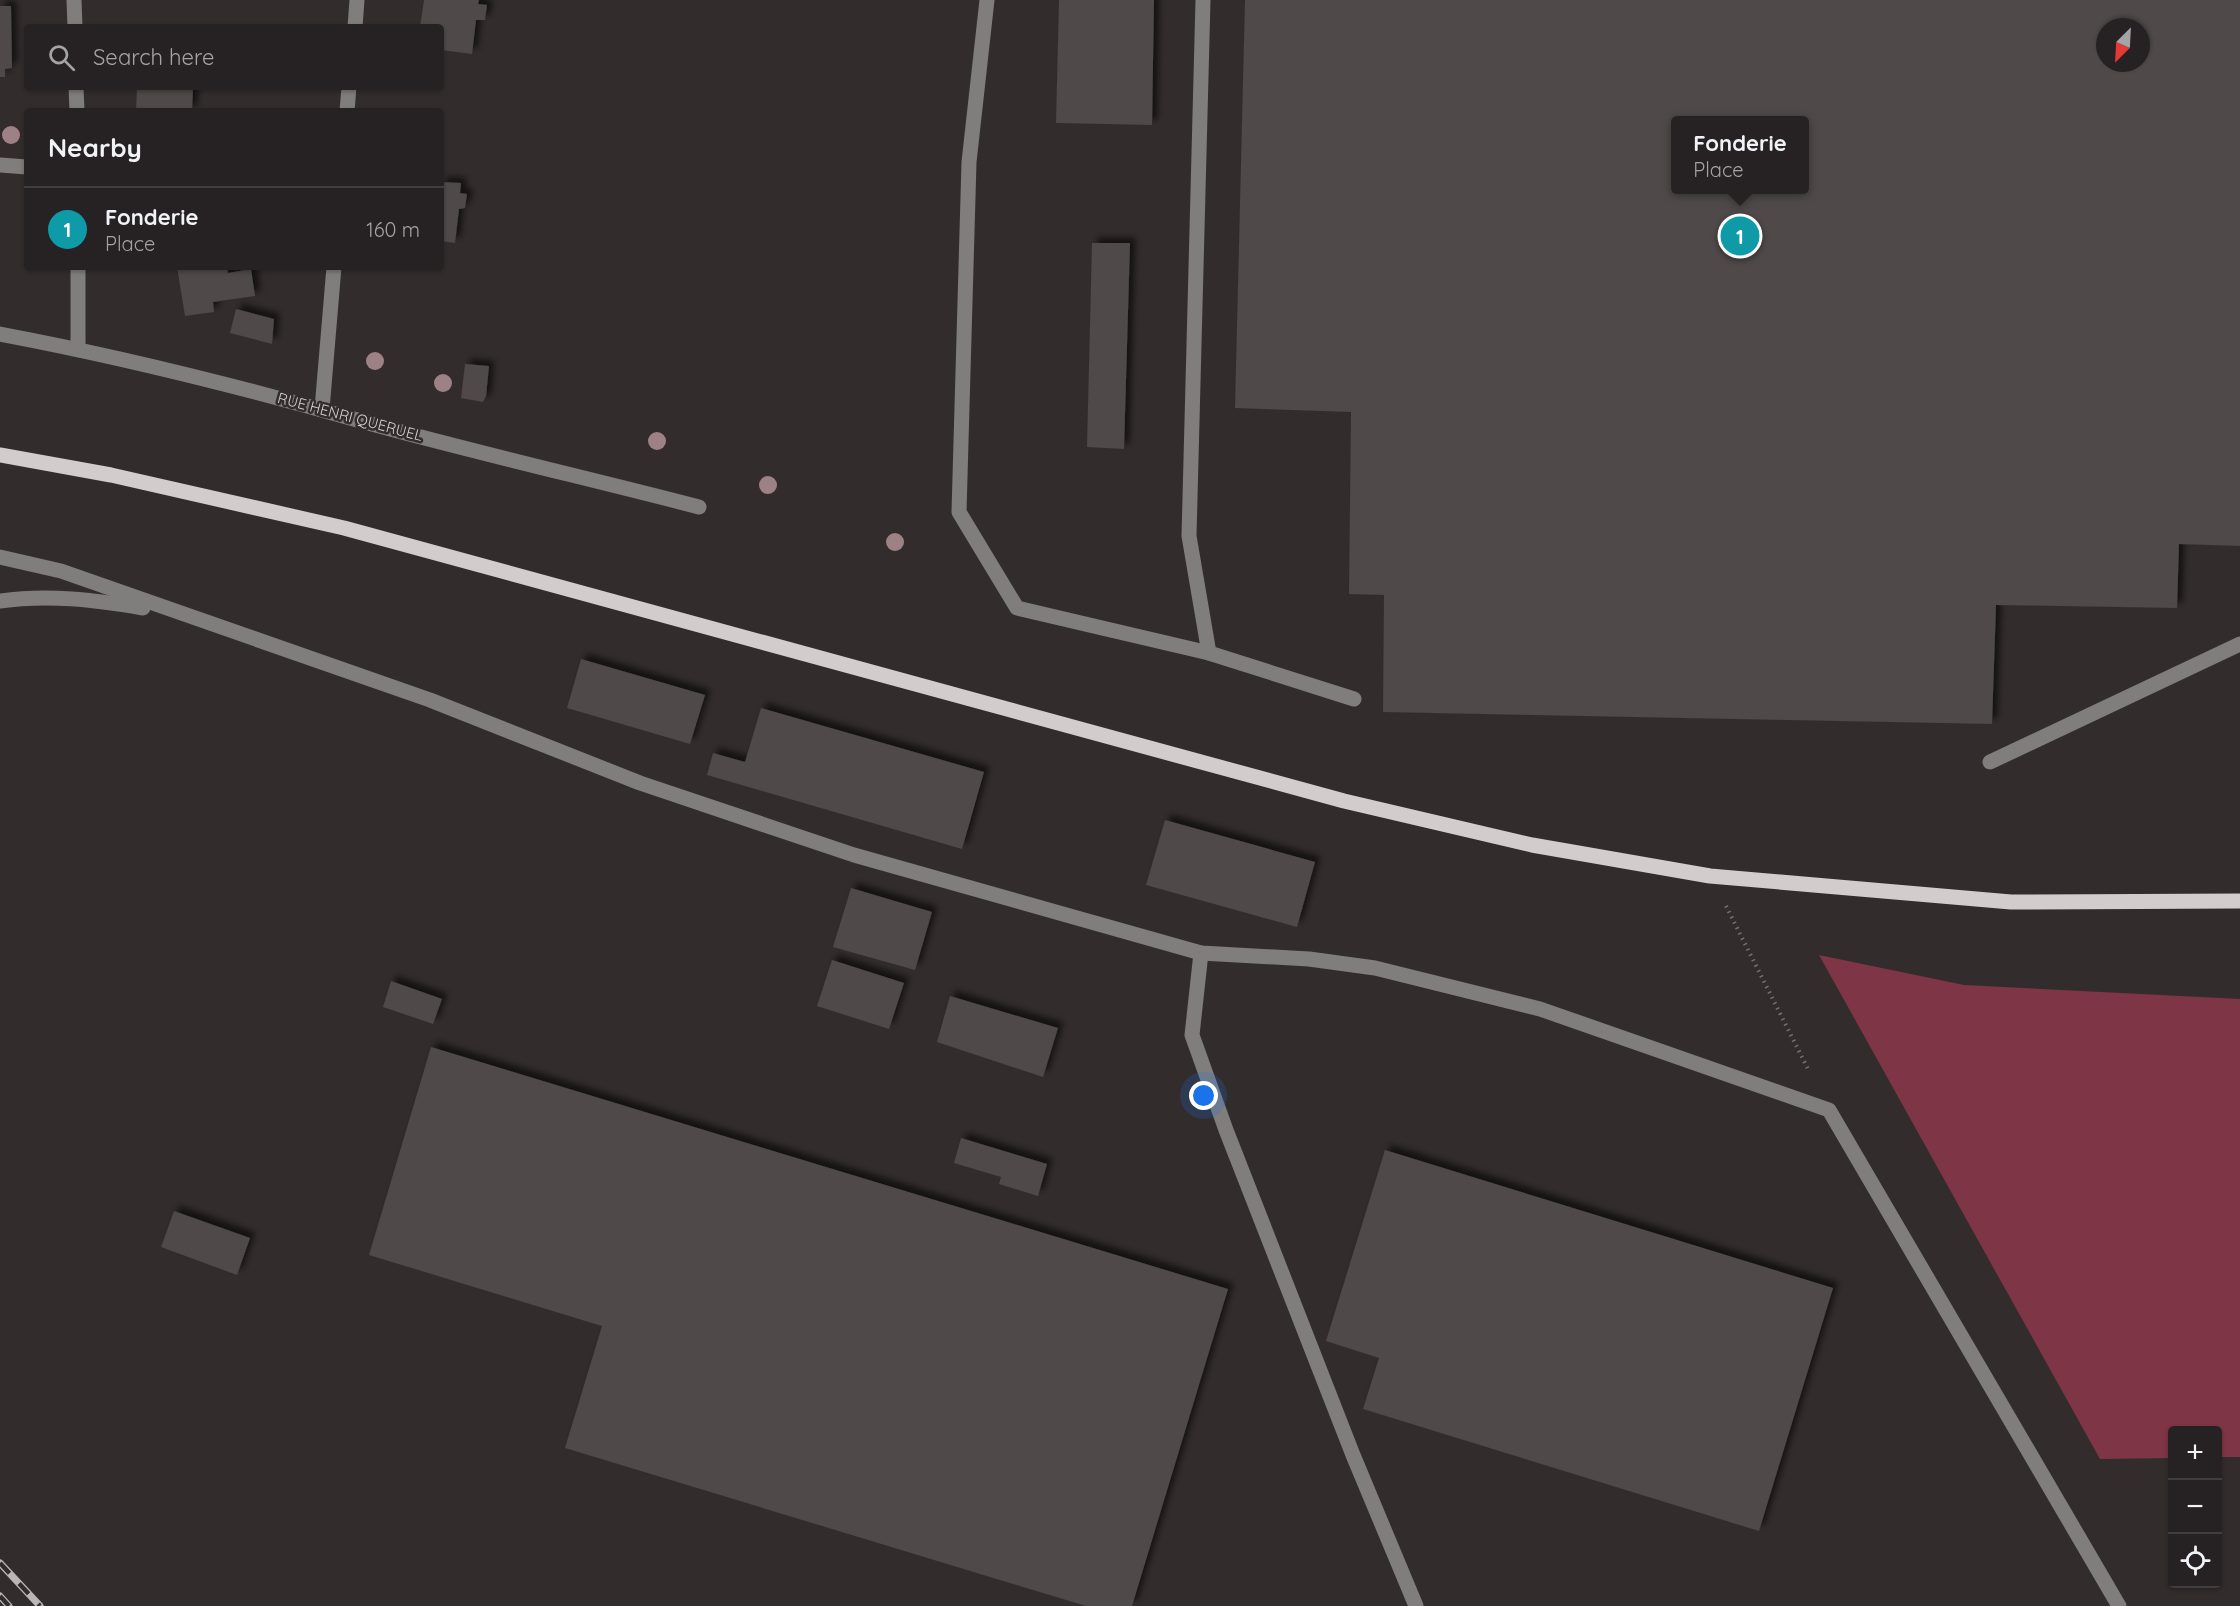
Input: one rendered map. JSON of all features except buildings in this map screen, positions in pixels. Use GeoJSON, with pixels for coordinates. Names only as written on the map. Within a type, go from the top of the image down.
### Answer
{"type":"FeatureCollection","features":[{"type":"Feature","properties":{"kind":"main road"},"geometry":{"type":"LineString","coordinates":[[0,455],[111,475],[344,528],[1344,801],[1532,845],[1710,876],[2011,902],[2240,901]]}},
{"type":"Feature","properties":{"kind":"street"},"geometry":{"type":"LineString","coordinates":[[74,0],[75,24]]}},
{"type":"Feature","properties":{"kind":"street"},"geometry":{"type":"LineString","coordinates":[[355,24],[357,0]]}},
{"type":"Feature","properties":{"kind":"street"},"geometry":{"type":"LineString","coordinates":[[987,0],[969,162],[959,512],[1017,608],[1209,653],[1354,699]]}},
{"type":"Feature","properties":{"kind":"street"},"geometry":{"type":"LineString","coordinates":[[1203,0],[1189,537],[1209,653]]}},
{"type":"Feature","properties":{"kind":"street"},"geometry":{"type":"LineString","coordinates":[[76,90],[76,108]]}},
{"type":"Feature","properties":{"kind":"street"},"geometry":{"type":"LineString","coordinates":[[347,108],[349,90]]}},
{"type":"Feature","properties":{"kind":"street"},"geometry":{"type":"LineString","coordinates":[[0,165],[24,167]]}},
{"type":"Feature","properties":{"kind":"street"},"geometry":{"type":"LineString","coordinates":[[78,270],[78,349]]}},
{"type":"Feature","properties":{"kind":"street"},"geometry":{"type":"LineString","coordinates":[[322,409],[334,270]]}},
{"type":"Feature","properties":{"kind":"street","name":"RUE HENRI QUERUEL"},"geometry":{"type":"LineString","coordinates":[[0,334],[78,349],[322,409],[361,421],[699,507]]}},
{"type":"Feature","properties":{"kind":"street"},"geometry":{"type":"LineString","coordinates":[[0,557],[61,571],[430,700],[639,783],[854,855],[1201,953],[1309,959],[1375,968],[1529,1006],[1828,1110],[2119,1606]]}},
{"type":"Feature","properties":{"kind":"street"},"geometry":{"type":"LineString","coordinates":[[0,601],[29,597],[96,601],[180,614]]}},
{"type":"Feature","properties":{"kind":"street"},"geometry":{"type":"LineString","coordinates":[[1990,762],[2240,644]]}},
{"type":"Feature","properties":{"kind":"street"},"geometry":{"type":"LineString","coordinates":[[1201,953],[1192,1035],[1226,1130],[1353,1455],[1416,1606]]}},
{"type":"Feature","properties":{"kind":"path"},"geometry":{"type":"LineString","coordinates":[[1710,876],[1828,1110]]}},
{"type":"Feature","properties":{"kind":"shaded area"},"geometry":{"type":"Polygon","coordinates":[[[1819,955],[1964,985],[2240,999],[2240,1457],[2222,1457],[2222,1426],[2168,1426],[2168,1458],[2100,1459],[1819,955]]]}},
{"type":"Feature","properties":{"kind":"railway"},"geometry":{"type":"LineString","coordinates":[[0,1563],[40,1606]]}},
{"type":"Feature","properties":{"kind":"railway"},"geometry":{"type":"LineString","coordinates":[[0,1596],[9,1606]]}},
{"type":"Feature","properties":{"kind":"place","name":"Fonderie"},"geometry":{"type":"Point","coordinates":[1740,236]}}]}
